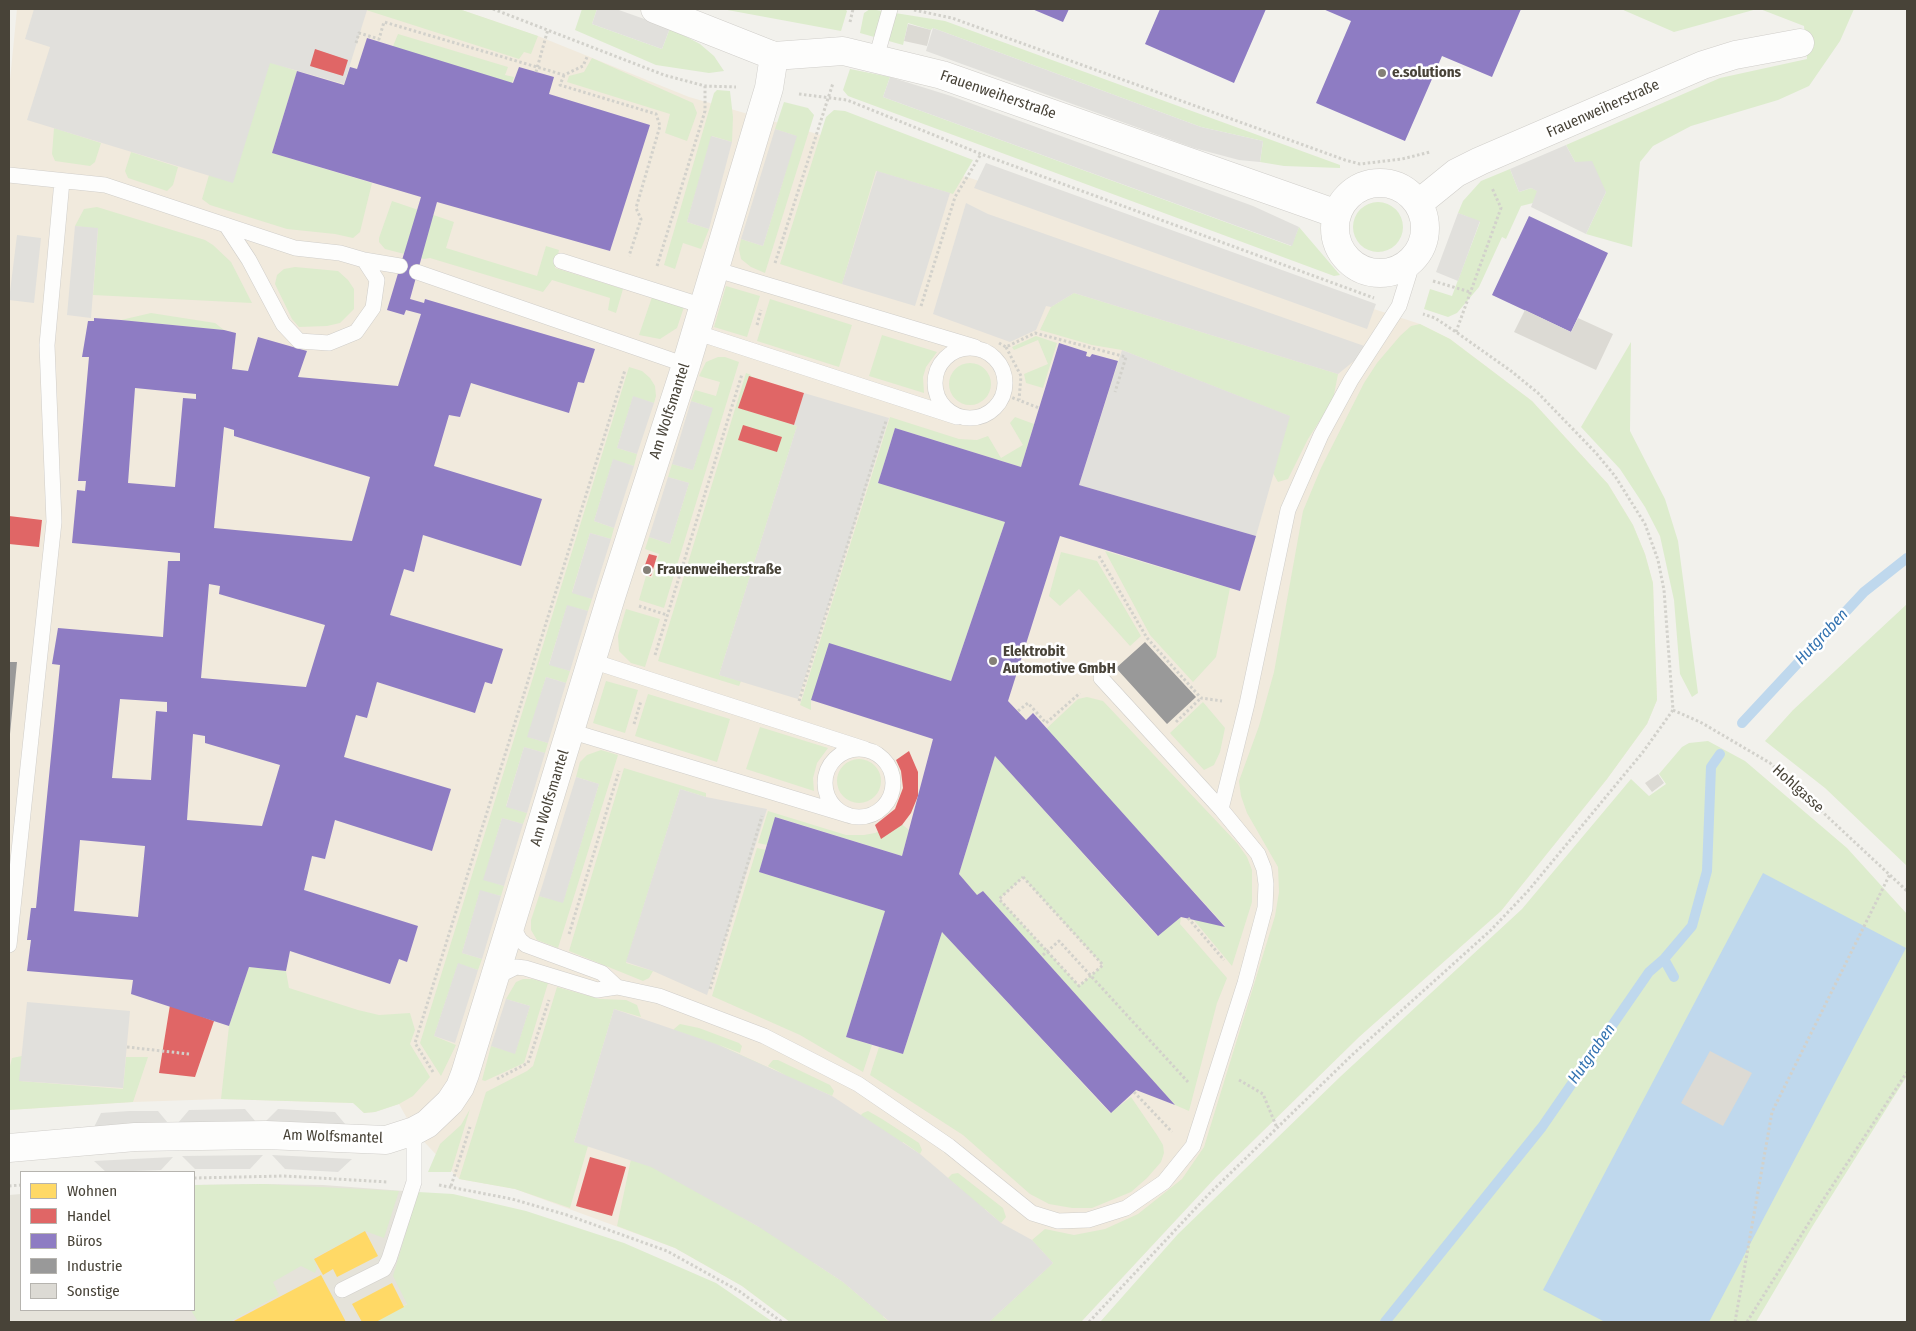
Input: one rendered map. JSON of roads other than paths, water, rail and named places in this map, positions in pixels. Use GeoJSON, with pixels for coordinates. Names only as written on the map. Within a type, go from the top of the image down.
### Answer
{"type":"FeatureCollection","features":[{"type":"Feature","properties":{"kind":"street","name":"Frauenweiherstraße"},"geometry":{"type":"LineString","coordinates":[[655,9],[774,56],[843,50],[942,75],[1336,214]]}},
{"type":"Feature","properties":{"kind":"street","name":"Frauenweiherstraße"},"geometry":{"type":"LineString","coordinates":[[1419,203],[1456,173],[1480,161],[1703,65],[1735,55],[1800,44]]}},
{"type":"Feature","properties":{"kind":"street","name":"Am Wolfsmantel"},"geometry":{"type":"LineString","coordinates":[[9,1148],[144,1137],[266,1135],[386,1140],[414,1132],[439,1115],[460,1087],[686,365],[769,88],[774,56]]}},
{"type":"Feature","properties":{"kind":"street"},"geometry":{"type":"LineString","coordinates":[[1374,183],[1392,184],[1406,190],[1419,203],[1424,216],[1426,230],[1418,254],[1407,270],[1374,274],[1358,268],[1346,259],[1338,247],[1334,232],[1336,214],[1344,200],[1357,189],[1374,183]]}},
{"type":"Feature","properties":{"kind":"lane"},"geometry":{"type":"LineString","coordinates":[[876,58],[890,9]]}},
{"type":"Feature","properties":{"kind":"lane"},"geometry":{"type":"LineString","coordinates":[[9,175],[105,185],[295,248],[340,253],[364,260],[400,266]]}},
{"type":"Feature","properties":{"kind":"lane"},"geometry":{"type":"LineString","coordinates":[[9,945],[54,522],[47,345],[62,181]]}},
{"type":"Feature","properties":{"kind":"lane"},"geometry":{"type":"LineString","coordinates":[[226,225],[249,260],[283,324],[299,341],[330,343],[356,332],[373,308],[377,280],[364,260]]}},
{"type":"Feature","properties":{"kind":"lane"},"geometry":{"type":"LineString","coordinates":[[561,261],[703,306]]}},
{"type":"Feature","properties":{"kind":"lane"},"geometry":{"type":"LineString","coordinates":[[695,332],[958,417],[972,419],[986,415],[997,405],[1003,394],[1004,373],[999,362],[989,353],[975,347],[714,269]]}},
{"type":"Feature","properties":{"kind":"lane"},"geometry":{"type":"LineString","coordinates":[[1221,809],[1247,704],[1288,510],[1321,435],[1351,380],[1399,306],[1407,270]]}},
{"type":"Feature","properties":{"kind":"lane"},"geometry":{"type":"LineString","coordinates":[[417,272],[686,365]]}},
{"type":"Feature","properties":{"kind":"lane"},"geometry":{"type":"LineString","coordinates":[[958,417],[939,400],[936,379],[940,367],[950,356],[960,349],[975,347]]}},
{"type":"Feature","properties":{"kind":"lane"},"geometry":{"type":"LineString","coordinates":[[570,731],[848,815],[868,816],[879,811],[897,794],[891,769],[876,753],[592,661]]}},
{"type":"Feature","properties":{"kind":"lane"},"geometry":{"type":"LineString","coordinates":[[494,978],[516,968],[525,968],[597,990],[617,987],[659,996],[702,1014],[764,1036],[858,1084],[949,1146],[1032,1213],[1058,1221],[1088,1220],[1126,1208],[1164,1182],[1193,1146],[1244,983],[1265,908],[1265,876],[1258,854],[1221,809],[1101,678]]}},
{"type":"Feature","properties":{"kind":"lane"},"geometry":{"type":"LineString","coordinates":[[848,815],[836,808],[829,799],[826,778],[834,761],[841,754],[854,749],[864,749]]}},
{"type":"Feature","properties":{"kind":"lane"},"geometry":{"type":"LineString","coordinates":[[511,924],[520,940],[526,945],[602,973],[617,987]]}},
{"type":"Feature","properties":{"kind":"lane"},"geometry":{"type":"LineString","coordinates":[[342,1290],[384,1269],[389,1260],[414,1182],[414,1132]]}},
{"type":"Feature","properties":{"kind":"water"},"geometry":{"type":"Polygon","coordinates":[[[1763,873],[1906,948],[1709,1322],[1605,1322],[1543,1290],[1763,873]]]}},
{"type":"Feature","properties":{"kind":"waterway","name":"Hutgraben"},"geometry":{"type":"LineString","coordinates":[[1742,723],[1864,592],[1907,558]]}},
{"type":"Feature","properties":{"kind":"waterway","name":"Hutgraben"},"geometry":{"type":"LineString","coordinates":[[1385,1322],[1542,1127],[1649,972],[1664,959],[1692,926],[1707,871],[1711,767],[1720,754]]}},
{"type":"Feature","properties":{"kind":"waterway"},"geometry":{"type":"LineString","coordinates":[[1664,959],[1674,977]]}},
{"type":"Feature","properties":{"kind":"place","name":"e.solutions"},"geometry":{"type":"Point","coordinates":[1382,73]}},
{"type":"Feature","properties":{"kind":"place","name":"Frauenweiherstraße"},"geometry":{"type":"Point","coordinates":[647,570]}},
{"type":"Feature","properties":{"kind":"place","name":"Elektrobit Automotive GmbH"},"geometry":{"type":"Point","coordinates":[993,661]}}]}
